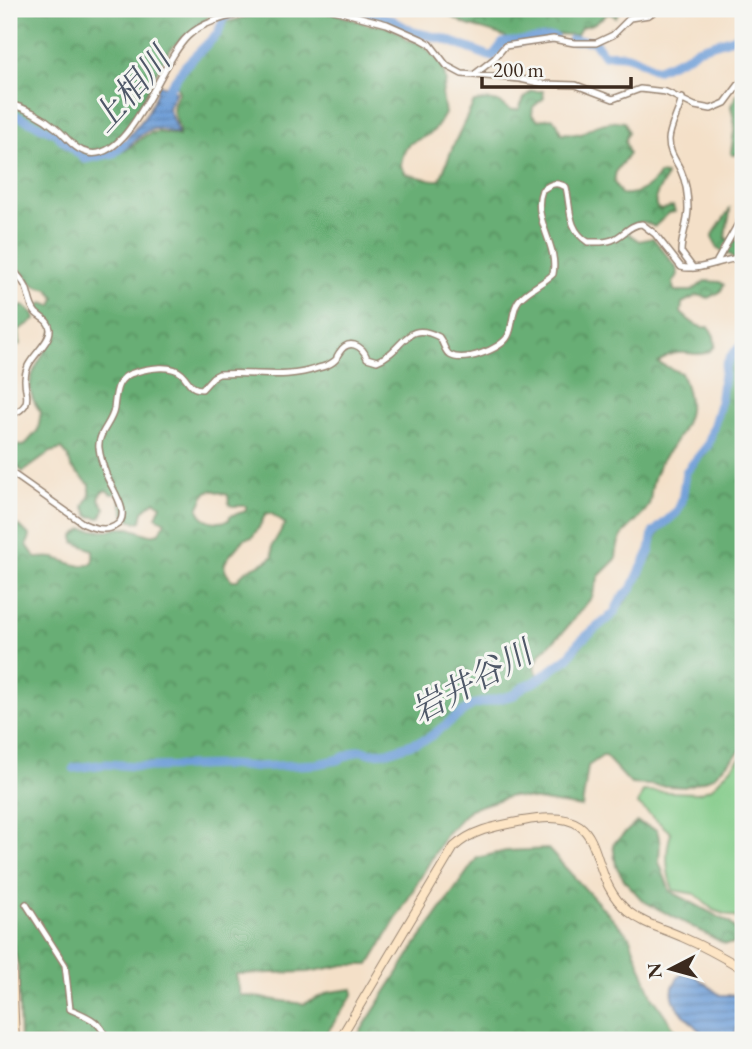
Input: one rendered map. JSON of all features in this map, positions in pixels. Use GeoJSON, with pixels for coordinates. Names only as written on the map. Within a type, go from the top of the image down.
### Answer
{"type":"FeatureCollection","features":[{"type":"Feature","properties":{"kind":"street"},"geometry":{"type":"LineString","coordinates":[[9,104],[43,118],[77,149],[87,153],[102,153],[118,142],[138,119],[151,92],[187,37],[202,25],[261,9]]}},
{"type":"Feature","properties":{"kind":"street"},"geometry":{"type":"LineString","coordinates":[[330,9],[393,26],[429,44],[453,71],[462,74],[576,85],[613,99],[640,89],[666,92],[703,108],[719,107],[730,98],[743,79]]}},
{"type":"Feature","properties":{"kind":"street"},"geometry":{"type":"LineString","coordinates":[[475,74],[505,46],[553,40],[597,42],[612,35],[630,18],[649,15],[658,9]]}},
{"type":"Feature","properties":{"kind":"street"},"geometry":{"type":"LineString","coordinates":[[682,99],[669,141],[687,193],[688,209],[681,252],[693,268]]}},
{"type":"Feature","properties":{"kind":"street"},"geometry":{"type":"LineString","coordinates":[[9,471],[84,524],[93,528],[111,528],[118,525],[122,519],[122,511],[106,475],[99,444],[113,414],[118,383],[126,376],[149,369],[169,368],[176,370],[193,388],[202,389],[219,374],[295,375],[328,365],[336,360],[340,351],[348,345],[355,344],[363,348],[367,358],[377,361],[395,352],[411,332],[417,331],[439,337],[445,350],[458,358],[466,358],[499,346],[505,342],[512,327],[518,301],[553,274],[554,256],[539,206],[542,190],[551,184],[559,183],[566,187],[574,229],[588,242],[607,242],[635,224],[642,224],[655,234],[681,267],[693,268],[743,257]]}},
{"type":"Feature","properties":{"kind":"street"},"geometry":{"type":"LineString","coordinates":[[717,261],[743,215]]}},
{"type":"Feature","properties":{"kind":"street"},"geometry":{"type":"LineString","coordinates":[[9,266],[22,281],[34,311],[48,322],[50,327],[47,338],[28,366],[25,377],[26,403],[23,409],[9,416]]}},
{"type":"Feature","properties":{"kind":"street"},"geometry":{"type":"LineString","coordinates":[[339,1040],[454,847],[483,830],[539,818],[563,818],[580,826],[595,847],[611,890],[637,918],[678,935],[743,969]]}},
{"type":"Feature","properties":{"kind":"street"},"geometry":{"type":"LineString","coordinates":[[26,904],[65,965],[70,1009],[98,1022],[107,1040]]}},
{"type":"Feature","properties":{"kind":"street"},"geometry":{"type":"LineString","coordinates":[[9,953],[15,1040]]}},
{"type":"Feature","properties":{"kind":"green space"},"geometry":{"type":"Polygon","coordinates":[[[9,9],[214,9],[170,50],[130,124],[110,146],[115,154],[155,132],[179,136],[173,107],[179,92],[176,84],[181,75],[226,22],[277,9],[320,9],[367,24],[385,26],[399,32],[407,40],[421,43],[442,64],[446,81],[442,94],[445,114],[435,129],[405,149],[401,166],[406,174],[440,180],[474,102],[495,101],[515,110],[519,109],[525,97],[532,91],[543,91],[544,98],[533,107],[532,115],[538,120],[552,118],[561,133],[582,134],[602,124],[625,122],[628,132],[625,141],[629,154],[616,171],[614,182],[621,194],[632,194],[648,187],[659,174],[666,175],[657,194],[657,208],[661,210],[673,206],[675,212],[669,213],[654,227],[644,222],[633,225],[629,227],[629,234],[639,241],[653,238],[676,267],[678,275],[673,283],[674,291],[692,291],[705,281],[720,282],[724,285],[720,292],[708,298],[698,295],[682,303],[681,313],[697,325],[709,327],[715,346],[702,354],[672,354],[658,363],[681,373],[688,394],[687,420],[660,463],[647,508],[619,542],[616,559],[599,576],[592,597],[564,631],[540,654],[534,667],[538,675],[546,676],[571,659],[591,633],[613,617],[637,586],[658,534],[679,512],[685,499],[687,476],[691,468],[705,455],[721,411],[727,370],[743,349],[743,748],[713,777],[684,787],[631,784],[604,755],[588,766],[582,807],[511,796],[470,809],[446,834],[369,965],[345,965],[308,972],[236,974],[240,995],[304,1004],[330,992],[353,989],[353,995],[322,1040],[20,1040],[18,966],[9,928],[9,583],[15,570],[9,545],[9,528],[12,530],[19,525],[30,536],[27,545],[36,558],[54,558],[83,566],[93,563],[93,550],[74,542],[74,536],[83,529],[106,531],[129,528],[150,535],[159,533],[165,522],[156,517],[161,505],[155,501],[143,511],[141,521],[136,523],[125,516],[119,494],[111,494],[106,490],[101,492],[99,499],[105,508],[100,518],[89,516],[84,506],[90,495],[90,485],[71,467],[68,456],[62,449],[51,452],[23,472],[9,458],[9,445],[24,446],[38,430],[41,412],[30,387],[36,367],[52,336],[54,324],[37,307],[43,303],[52,306],[55,298],[48,289],[29,281],[9,258],[9,9]],[[212,490],[206,492],[198,509],[203,517],[215,522],[225,521],[229,520],[230,516],[246,511],[246,506],[232,506],[229,504],[228,495],[212,490]],[[266,513],[252,537],[243,540],[225,562],[225,570],[232,580],[238,580],[245,572],[273,556],[272,546],[285,524],[272,514],[266,513]]]}},
{"type":"Feature","properties":{"kind":"green space"},"geometry":{"type":"Polygon","coordinates":[[[439,9],[620,9],[616,17],[609,13],[593,24],[581,27],[577,35],[548,34],[510,40],[465,24],[439,9]]]}},
{"type":"Feature","properties":{"kind":"green space"},"geometry":{"type":"Polygon","coordinates":[[[741,92],[743,141],[740,150],[733,155],[731,153],[735,125],[731,106],[741,92]]]}},
{"type":"Feature","properties":{"kind":"green space"},"geometry":{"type":"Polygon","coordinates":[[[730,209],[726,239],[739,241],[743,237],[743,264],[735,262],[731,255],[718,249],[712,236],[730,209]]]}},
{"type":"Feature","properties":{"kind":"green space"},"geometry":{"type":"Polygon","coordinates":[[[23,305],[34,314],[35,320],[19,330],[20,344],[17,346],[9,337],[9,329],[13,330],[18,306],[23,305]]]}},
{"type":"Feature","properties":{"kind":"green space"},"geometry":{"type":"Polygon","coordinates":[[[743,755],[743,920],[713,910],[695,894],[673,890],[667,862],[671,833],[638,804],[643,791],[698,793],[712,788],[743,755]]]}},
{"type":"Feature","properties":{"kind":"green space"},"geometry":{"type":"Polygon","coordinates":[[[637,822],[657,830],[660,842],[659,862],[670,891],[730,923],[736,930],[734,944],[725,944],[643,901],[625,881],[616,866],[613,844],[637,822]]]}},
{"type":"Feature","properties":{"kind":"green space"},"geometry":{"type":"Polygon","coordinates":[[[548,849],[629,936],[652,996],[682,1040],[355,1040],[417,943],[477,858],[506,851],[548,849]]]}},
{"type":"Feature","properties":{"kind":"water"},"geometry":{"type":"Polygon","coordinates":[[[158,84],[176,91],[168,108],[178,133],[151,130],[118,152],[117,148],[137,127],[153,103],[158,84]]]}},
{"type":"Feature","properties":{"kind":"water"},"geometry":{"type":"Polygon","coordinates":[[[685,971],[689,971],[720,995],[743,995],[743,1010],[733,1040],[707,1040],[678,1008],[673,990],[676,981],[685,971]]]}},
{"type":"Feature","properties":{"kind":"waterway","name":"上相川"},"geometry":{"type":"LineString","coordinates":[[162,98],[185,66],[218,33],[224,17],[239,9]]}},
{"type":"Feature","properties":{"kind":"waterway","name":"上相川"},"geometry":{"type":"LineString","coordinates":[[341,9],[390,19],[413,32],[444,39],[492,57],[503,43],[554,37]]}},
{"type":"Feature","properties":{"kind":"waterway","name":"上相川"},"geometry":{"type":"LineString","coordinates":[[571,40],[594,41],[604,55],[632,57],[656,70],[690,55],[697,49],[743,35]]}},
{"type":"Feature","properties":{"kind":"waterway","name":"上相川"},"geometry":{"type":"LineString","coordinates":[[9,112],[55,133],[85,159],[114,153],[124,144]]}},
{"type":"Feature","properties":{"kind":"waterway","name":"岩井谷川"},"geometry":{"type":"LineString","coordinates":[[74,768],[106,764],[151,767],[317,764],[337,760],[360,750],[370,753],[388,752],[427,739],[472,705],[514,695],[524,686],[535,682],[569,657],[578,643],[614,613],[621,599],[632,588],[650,550],[653,533],[677,512],[682,501],[686,472],[708,445],[720,404],[725,367],[743,344]]}}]}
